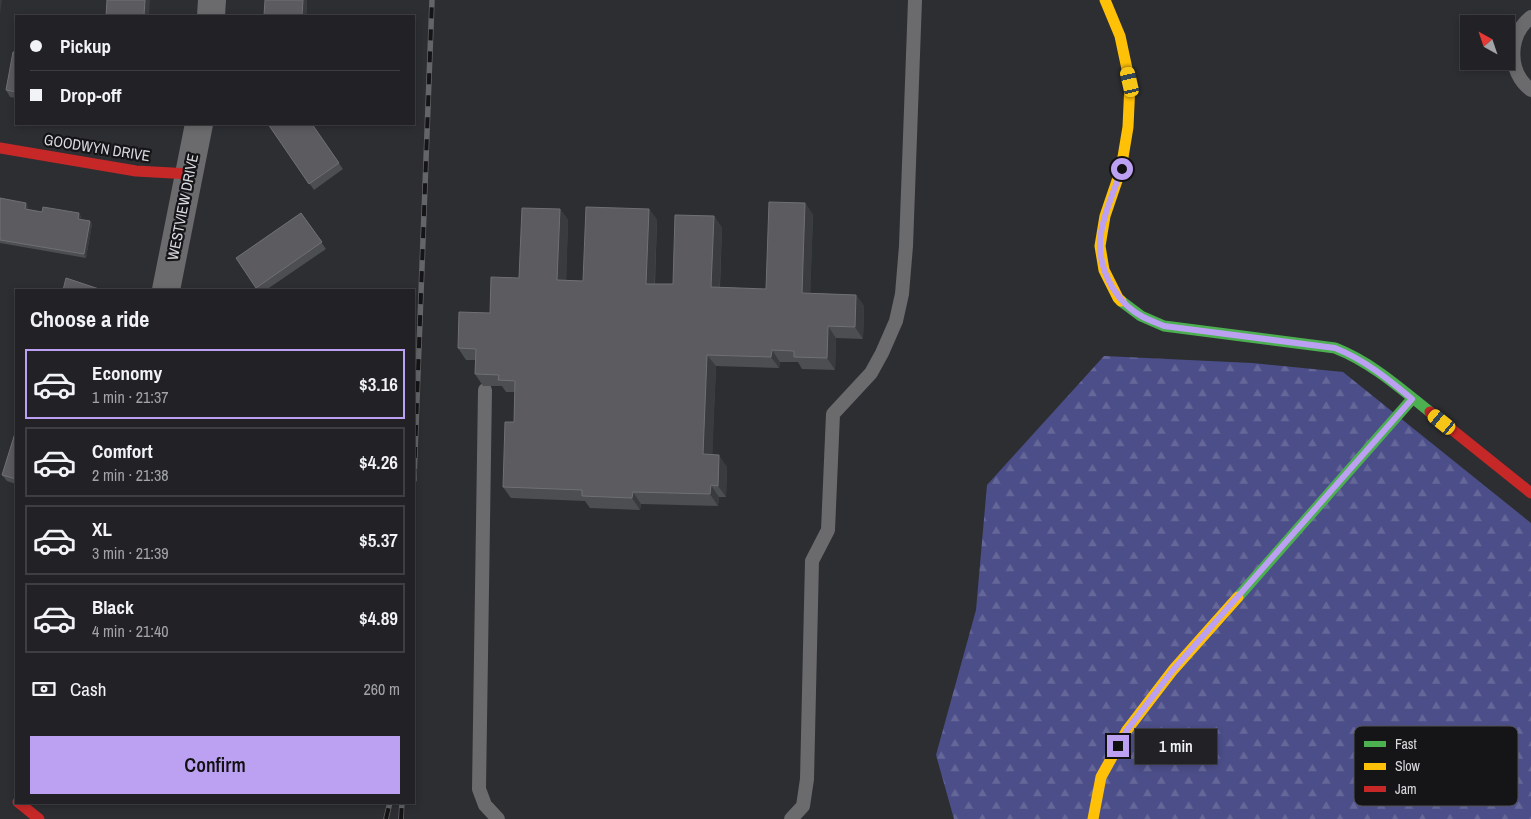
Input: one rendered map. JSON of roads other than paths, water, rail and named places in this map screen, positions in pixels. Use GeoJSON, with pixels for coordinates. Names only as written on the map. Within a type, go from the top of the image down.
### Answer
{"type":"FeatureCollection","features":[{"type":"Feature","properties":{"kind":"street"},"geometry":{"type":"LineString","coordinates":[[210,15],[212,0]]}},
{"type":"Feature","properties":{"kind":"street"},"geometry":{"type":"LineString","coordinates":[[1105,0],[1120,36],[1130,82],[1128,127],[1122,169],[1105,216],[1100,246],[1104,270],[1118,298],[1141,316],[1164,326],[1335,348],[1352,355],[1378,371],[1531,494]]}},
{"type":"Feature","properties":{"kind":"street","name":"WESTVIEW DRIVE"},"geometry":{"type":"LineString","coordinates":[[166,289],[199,125]]}},
{"type":"Feature","properties":{"kind":"street","name":"GOODWYN DRIVE"},"geometry":{"type":"LineString","coordinates":[[0,148],[136,171],[190,174]]}},
{"type":"Feature","properties":{"kind":"street"},"geometry":{"type":"LineString","coordinates":[[1093,819],[1101,777],[1127,730],[1173,670],[1412,399]]}},
{"type":"Feature","properties":{"kind":"street"},"geometry":{"type":"LineString","coordinates":[[20,804],[39,819]]}},
{"type":"Feature","properties":{"kind":"lane"},"geometry":{"type":"LineString","coordinates":[[791,819],[803,806],[808,779],[812,561],[828,530],[833,414],[871,373],[896,321],[902,294],[906,246],[915,0]]}},
{"type":"Feature","properties":{"kind":"lane"},"geometry":{"type":"LineString","coordinates":[[1531,17],[1519,31],[1514,46],[1513,62],[1519,76],[1531,90]]}},
{"type":"Feature","properties":{"kind":"lane"},"geometry":{"type":"LineString","coordinates":[[484,390],[479,789],[485,805],[498,819]]}},
{"type":"Feature","properties":{"kind":"railway"},"geometry":{"type":"LineString","coordinates":[[415,453],[432,0]]}},
{"type":"Feature","properties":{"kind":"railway"},"geometry":{"type":"LineString","coordinates":[[386,819],[390,804]]}},
{"type":"Feature","properties":{"kind":"railway"},"geometry":{"type":"LineString","coordinates":[[401,819],[402,804]]}}]}
